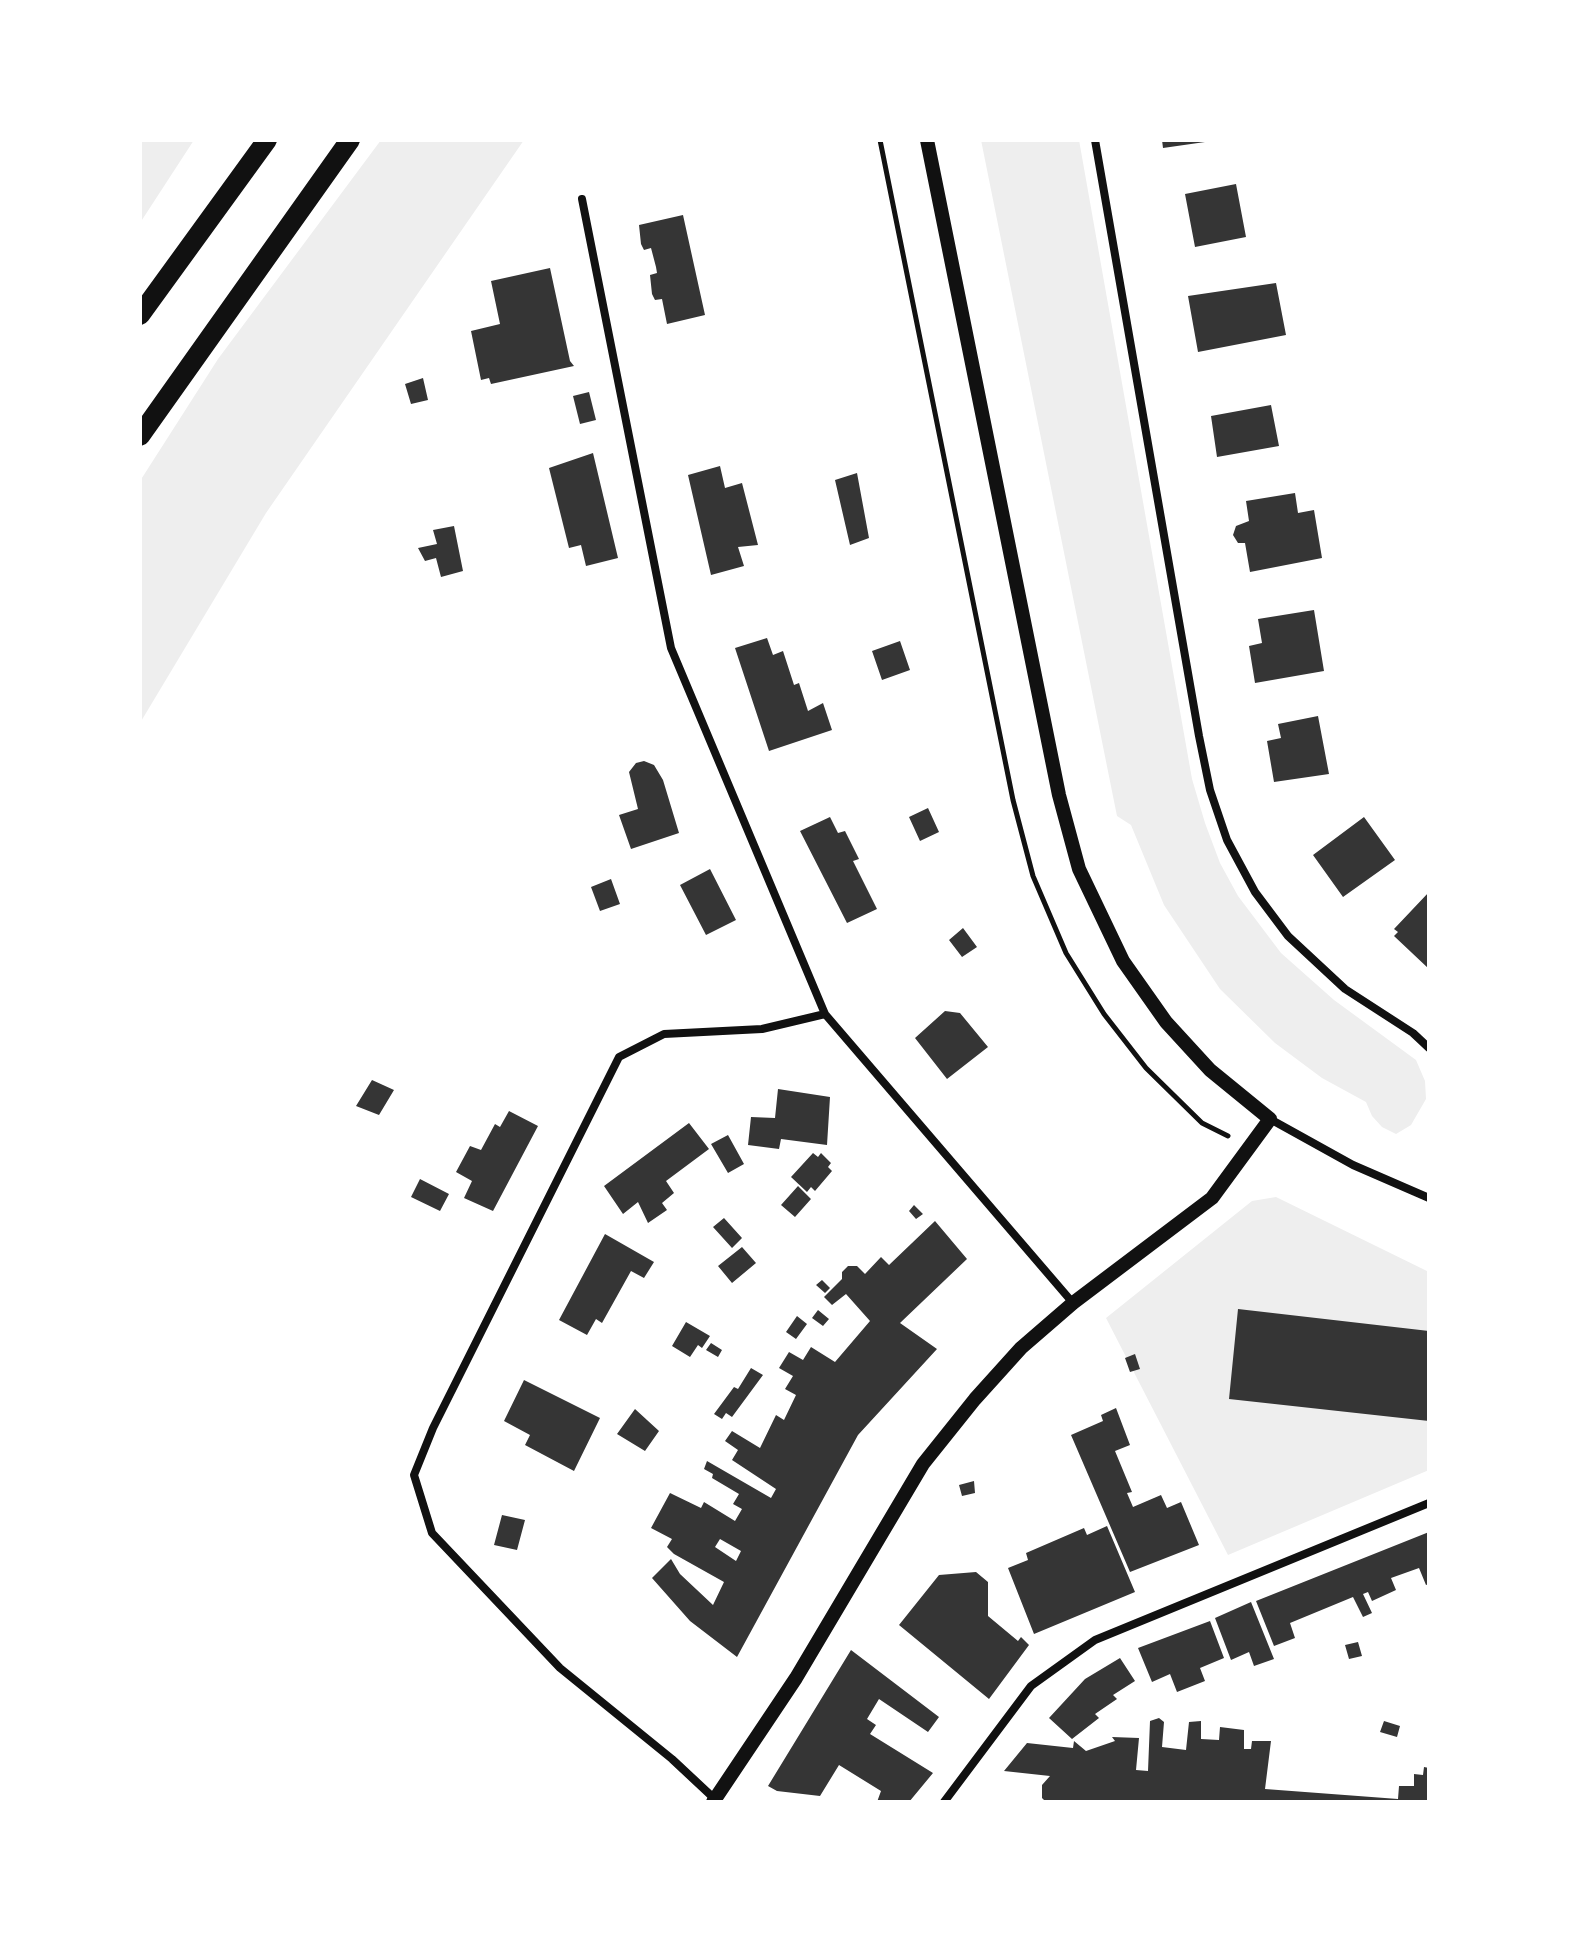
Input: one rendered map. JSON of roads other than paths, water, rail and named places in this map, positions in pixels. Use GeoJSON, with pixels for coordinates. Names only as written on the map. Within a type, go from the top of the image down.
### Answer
{"type":"FeatureCollection","features":[{"type":"Feature","properties":{"kind":"main road"},"geometry":{"type":"LineString","coordinates":[[140,315],[267,140]]}},
{"type":"Feature","properties":{"kind":"main road"},"geometry":{"type":"LineString","coordinates":[[140,436],[350,140]]}},
{"type":"Feature","properties":{"kind":"street"},"geometry":{"type":"LineString","coordinates":[[927,140],[1059,795],[1079,869],[1112,941],[1159,1012],[1210,1070],[1270,1119],[1353,1165],[1429,1198]]}},
{"type":"Feature","properties":{"kind":"street"},"geometry":{"type":"LineString","coordinates":[[1095,140],[1199,736],[1210,790],[1227,840],[1255,892],[1288,936],[1345,989],[1413,1033],[1429,1048]]}},
{"type":"Feature","properties":{"kind":"street"},"geometry":{"type":"LineString","coordinates":[[582,199],[671,648],[825,1014],[1073,1303]]}},
{"type":"Feature","properties":{"kind":"street"},"geometry":{"type":"LineString","coordinates":[[825,1014],[762,1029],[664,1034],[619,1057],[433,1428],[414,1475],[432,1533],[560,1668],[672,1759],[715,1801],[796,1678],[923,1464],[1012,1358],[1073,1303],[1212,1198],[1270,1119]]}},
{"type":"Feature","properties":{"kind":"street"},"geometry":{"type":"LineString","coordinates":[[944,1802],[1031,1686],[1095,1640],[1429,1503]]}}]}
